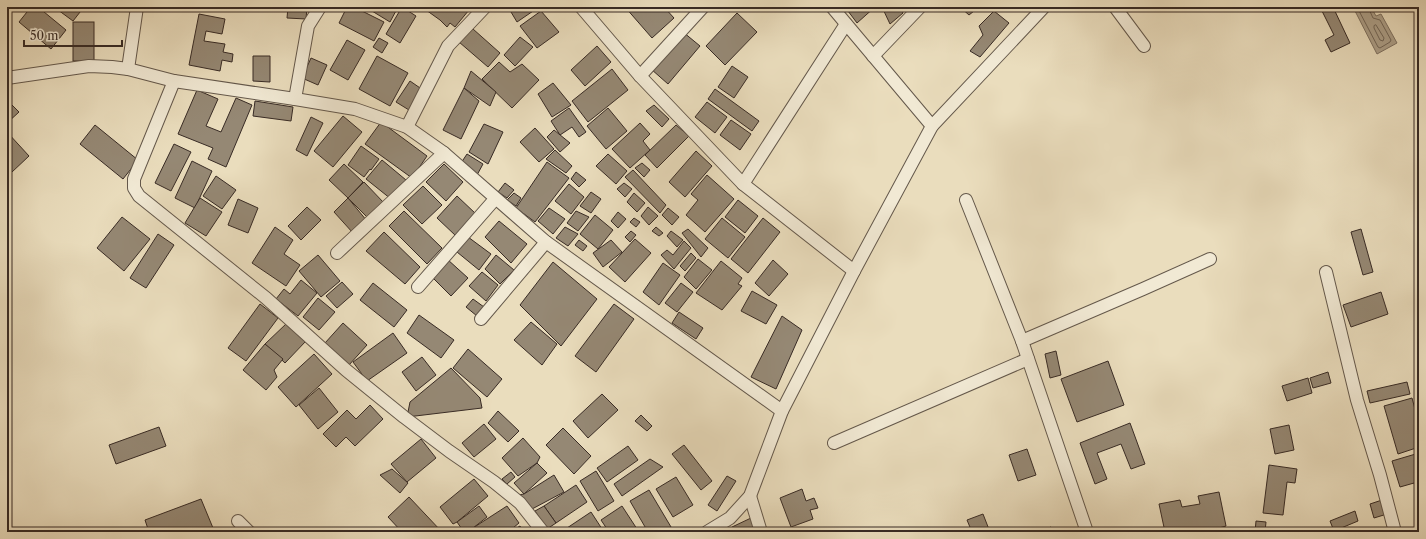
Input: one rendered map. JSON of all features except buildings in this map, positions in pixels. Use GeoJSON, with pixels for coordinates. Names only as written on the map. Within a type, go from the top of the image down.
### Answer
{"type":"FeatureCollection","features":[{"type":"Feature","properties":{"kind":"street"},"geometry":{"type":"LineString","coordinates":[[128,69],[137,7]]}},
{"type":"Feature","properties":{"kind":"street"},"geometry":{"type":"LineString","coordinates":[[296,99],[308,26],[320,7]]}},
{"type":"Feature","properties":{"kind":"street"},"geometry":{"type":"LineString","coordinates":[[407,127],[448,46],[486,7]]}},
{"type":"Feature","properties":{"kind":"street"},"geometry":{"type":"LineString","coordinates":[[640,76],[703,7]]}},
{"type":"Feature","properties":{"kind":"street"},"geometry":{"type":"LineString","coordinates":[[832,7],[932,126]]}},
{"type":"Feature","properties":{"kind":"street"},"geometry":{"type":"LineString","coordinates":[[873,56],[920,7]]}},
{"type":"Feature","properties":{"kind":"street"},"geometry":{"type":"LineString","coordinates":[[707,532],[730,518],[750,496],[782,411],[854,271],[932,126],[1044,7]]}},
{"type":"Feature","properties":{"kind":"street"},"geometry":{"type":"LineString","coordinates":[[1115,7],[1144,46]]}},
{"type":"Feature","properties":{"kind":"street"},"geometry":{"type":"LineString","coordinates":[[588,10],[640,76],[743,184],[854,271]]}},
{"type":"Feature","properties":{"kind":"street"},"geometry":{"type":"LineString","coordinates":[[743,184],[846,24]]}},
{"type":"Feature","properties":{"kind":"street"},"geometry":{"type":"LineString","coordinates":[[7,78],[89,66],[112,67],[128,69],[174,81],[355,109],[407,127],[444,154],[546,242],[782,411]]}},
{"type":"Feature","properties":{"kind":"street"},"geometry":{"type":"LineString","coordinates":[[174,81],[134,179],[134,188],[139,196],[266,298],[346,370],[398,412],[449,451],[494,482],[520,503],[543,532]]}},
{"type":"Feature","properties":{"kind":"street"},"geometry":{"type":"LineString","coordinates":[[337,253],[444,154]]}},
{"type":"Feature","properties":{"kind":"street"},"geometry":{"type":"LineString","coordinates":[[418,287],[495,199]]}},
{"type":"Feature","properties":{"kind":"street"},"geometry":{"type":"LineString","coordinates":[[966,200],[1022,341],[1086,532]]}},
{"type":"Feature","properties":{"kind":"street"},"geometry":{"type":"LineString","coordinates":[[481,319],[546,242]]}},
{"type":"Feature","properties":{"kind":"street"},"geometry":{"type":"LineString","coordinates":[[1022,341],[1210,259]]}},
{"type":"Feature","properties":{"kind":"street"},"geometry":{"type":"LineString","coordinates":[[1326,272],[1355,392],[1380,475],[1395,532]]}},
{"type":"Feature","properties":{"kind":"street"},"geometry":{"type":"LineString","coordinates":[[834,443],[1028,359]]}},
{"type":"Feature","properties":{"kind":"street"},"geometry":{"type":"LineString","coordinates":[[750,496],[760,532]]}},
{"type":"Feature","properties":{"kind":"street"},"geometry":{"type":"LineString","coordinates":[[238,521],[249,532]]}},
{"type":"Feature","properties":{"kind":"water"},"geometry":{"type":"Polygon","coordinates":[[[1353,7],[1371,7],[1376,16],[1381,14],[1397,43],[1377,54],[1353,7]]]}}]}
